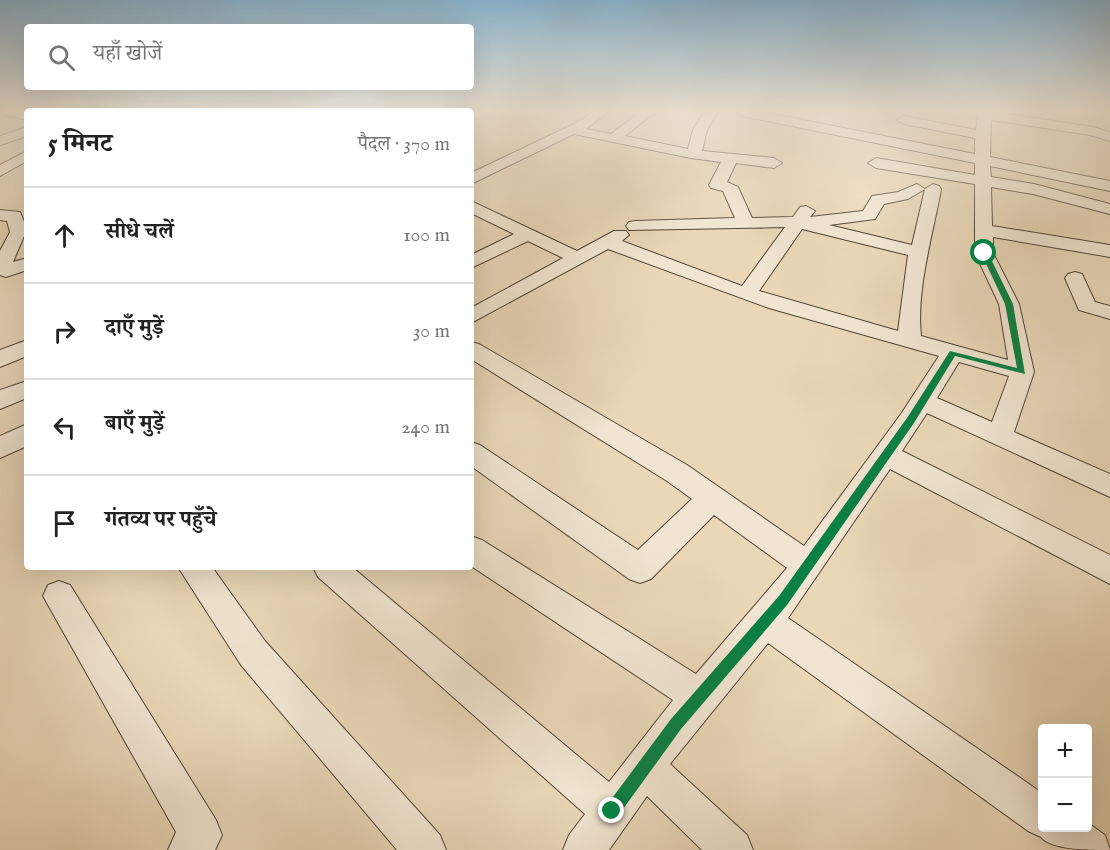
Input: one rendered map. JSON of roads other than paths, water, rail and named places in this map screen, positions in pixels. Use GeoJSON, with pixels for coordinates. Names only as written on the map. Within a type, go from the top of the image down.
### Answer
{"type":"FeatureCollection","features":[{"type":"Feature","properties":{"kind":"street"},"geometry":{"type":"LineString","coordinates":[[475,174],[525,152]]}},
{"type":"Feature","properties":{"kind":"street"},"geometry":{"type":"LineString","coordinates":[[681,152],[774,163]]}},
{"type":"Feature","properties":{"kind":"street"},"geometry":{"type":"LineString","coordinates":[[876,152],[876,163],[888,190],[894,197]]}},
{"type":"Feature","properties":{"kind":"street"},"geometry":{"type":"LineString","coordinates":[[876,163],[932,152]]}},
{"type":"Feature","properties":{"kind":"street"},"geometry":{"type":"LineString","coordinates":[[984,152],[984,253],[1009,304],[1022,372],[1000,436]]}},
{"type":"Feature","properties":{"kind":"street"},"geometry":{"type":"LineString","coordinates":[[995,152],[1034,189],[1110,209]]}},
{"type":"Feature","properties":{"kind":"street"},"geometry":{"type":"LineString","coordinates":[[1014,152],[1110,186]]}},
{"type":"Feature","properties":{"kind":"street"},"geometry":{"type":"LineString","coordinates":[[0,171],[24,157]]}},
{"type":"Feature","properties":{"kind":"street"},"geometry":{"type":"LineString","coordinates":[[730,158],[728,171],[717,185],[730,187],[745,222]]}},
{"type":"Feature","properties":{"kind":"street"},"geometry":{"type":"LineString","coordinates":[[635,226],[745,222],[804,215],[869,215],[878,200],[925,189],[924,237],[918,252],[909,328],[910,339]]}},
{"type":"Feature","properties":{"kind":"street"},"geometry":{"type":"LineString","coordinates":[[476,212],[579,259]]}},
{"type":"Feature","properties":{"kind":"street"},"geometry":{"type":"LineString","coordinates":[[0,215],[14,216],[19,232],[2,268],[6,271],[24,265]]}},
{"type":"Feature","properties":{"kind":"street"},"geometry":{"type":"LineString","coordinates":[[474,315],[579,259],[653,215]]}},
{"type":"Feature","properties":{"kind":"street"},"geometry":{"type":"LineString","coordinates":[[804,215],[831,233],[918,252]]}},
{"type":"Feature","properties":{"kind":"street"},"geometry":{"type":"LineString","coordinates":[[747,294],[762,269],[804,215]]}},
{"type":"Feature","properties":{"kind":"street"},"geometry":{"type":"LineString","coordinates":[[1070,215],[1110,221]]}},
{"type":"Feature","properties":{"kind":"street"},"geometry":{"type":"LineString","coordinates":[[983,230],[1110,251]]}},
{"type":"Feature","properties":{"kind":"street"},"geometry":{"type":"LineString","coordinates":[[474,261],[528,234]]}},
{"type":"Feature","properties":{"kind":"street"},"geometry":{"type":"LineString","coordinates":[[607,242],[659,264],[747,294],[831,320],[910,339],[1022,372]]}},
{"type":"Feature","properties":{"kind":"street"},"geometry":{"type":"LineString","coordinates":[[1075,278],[1086,306],[1110,313]]}},
{"type":"Feature","properties":{"kind":"street"},"geometry":{"type":"LineString","coordinates":[[0,359],[24,348]]}},
{"type":"Feature","properties":{"kind":"street"},"geometry":{"type":"LineString","coordinates":[[584,850],[645,767],[700,697],[765,621],[807,566],[886,455],[953,353]]}},
{"type":"Feature","properties":{"kind":"street"},"geometry":{"type":"LineString","coordinates":[[476,357],[677,473],[807,566]]}},
{"type":"Feature","properties":{"kind":"street"},"geometry":{"type":"LineString","coordinates":[[0,400],[24,390]]}},
{"type":"Feature","properties":{"kind":"street"},"geometry":{"type":"LineString","coordinates":[[922,401],[1110,486]]}},
{"type":"Feature","properties":{"kind":"street"},"geometry":{"type":"LineString","coordinates":[[0,448],[24,436]]}},
{"type":"Feature","properties":{"kind":"street"},"geometry":{"type":"LineString","coordinates":[[474,454],[640,568],[712,498]]}},
{"type":"Feature","properties":{"kind":"street"},"geometry":{"type":"LineString","coordinates":[[886,455],[1110,570]]}},
{"type":"Feature","properties":{"kind":"street"},"geometry":{"type":"LineString","coordinates":[[474,551],[700,697]]}},
{"type":"Feature","properties":{"kind":"street"},"geometry":{"type":"LineString","coordinates":[[196,570],[253,653],[425,850]]}},
{"type":"Feature","properties":{"kind":"street"},"geometry":{"type":"LineString","coordinates":[[332,570],[612,811]]}},
{"type":"Feature","properties":{"kind":"street"},"geometry":{"type":"LineString","coordinates":[[59,596],[201,835],[189,850]]}},
{"type":"Feature","properties":{"kind":"street"},"geometry":{"type":"LineString","coordinates":[[765,621],[1038,814]]}},
{"type":"Feature","properties":{"kind":"street"},"geometry":{"type":"LineString","coordinates":[[645,767],[732,850]]}},
{"type":"Feature","properties":{"kind":"street"},"geometry":{"type":"LineString","coordinates":[[1064,832],[1090,850]]}}]}
